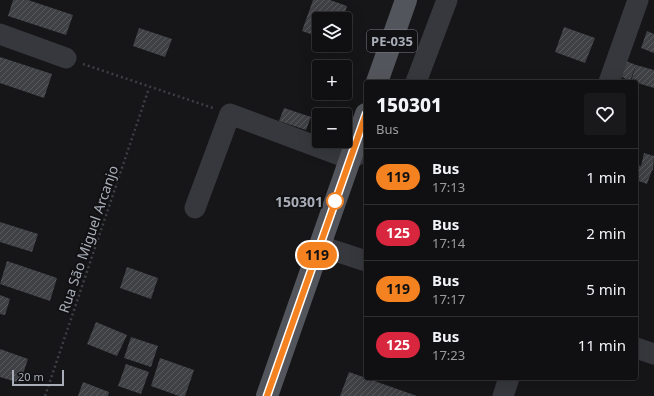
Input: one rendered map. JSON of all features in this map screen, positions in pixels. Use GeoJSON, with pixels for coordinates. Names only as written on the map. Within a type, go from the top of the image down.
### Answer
{"type":"FeatureCollection","features":[{"type":"Feature","properties":{"kind":"main road","name":"PE-035"},"geometry":{"type":"LineString","coordinates":[[378,80],[406,0]]}},
{"type":"Feature","properties":{"kind":"main road"},"geometry":{"type":"LineString","coordinates":[[267,396],[320,246],[358,155],[364,124]]}},
{"type":"Feature","properties":{"kind":"street"},"geometry":{"type":"LineString","coordinates":[[417,80],[447,0]]}},
{"type":"Feature","properties":{"kind":"street"},"geometry":{"type":"LineString","coordinates":[[610,80],[638,0]]}},
{"type":"Feature","properties":{"kind":"street"},"geometry":{"type":"LineString","coordinates":[[0,34],[66,58]]}},
{"type":"Feature","properties":{"kind":"street"},"geometry":{"type":"LineString","coordinates":[[195,208],[230,114],[358,155]]}},
{"type":"Feature","properties":{"kind":"street"},"geometry":{"type":"LineString","coordinates":[[320,246],[364,260]]}},
{"type":"Feature","properties":{"kind":"street"},"geometry":{"type":"LineString","coordinates":[[638,349],[654,354]]}},
{"type":"Feature","properties":{"kind":"street"},"geometry":{"type":"LineString","coordinates":[[503,396],[508,380]]}},
{"type":"Feature","properties":{"kind":"path"},"geometry":{"type":"LineString","coordinates":[[66,58],[149,88],[230,114]]}},
{"type":"Feature","properties":{"kind":"path","name":"Rua São Miguel Arcanjo"},"geometry":{"type":"LineString","coordinates":[[46,396],[149,88]]}},
{"type":"Feature","properties":{"kind":"building"},"geometry":{"type":"Polygon","coordinates":[[[13,0],[28,0],[73,15],[66,35],[8,16],[13,0]]]}},
{"type":"Feature","properties":{"kind":"building"},"geometry":{"type":"Polygon","coordinates":[[[313,0],[330,0],[347,6],[345,12],[312,12],[312,35],[302,31],[313,0]]]}},
{"type":"Feature","properties":{"kind":"building"},"geometry":{"type":"Polygon","coordinates":[[[564,27],[595,38],[585,63],[555,52],[564,27]]]}},
{"type":"Feature","properties":{"kind":"building"},"geometry":{"type":"Polygon","coordinates":[[[139,28],[172,39],[165,57],[133,46],[139,28]]]}},
{"type":"Feature","properties":{"kind":"building"},"geometry":{"type":"Polygon","coordinates":[[[647,31],[654,34],[654,53],[641,48],[647,31]]]}},
{"type":"Feature","properties":{"kind":"building"},"geometry":{"type":"Polygon","coordinates":[[[0,57],[52,74],[44,98],[0,83],[0,57]]]}},
{"type":"Feature","properties":{"kind":"building"},"geometry":{"type":"Polygon","coordinates":[[[626,61],[636,65],[630,80],[620,76],[626,61]]]}},
{"type":"Feature","properties":{"kind":"building"},"geometry":{"type":"Polygon","coordinates":[[[636,65],[654,70],[654,88],[638,83],[638,80],[631,80],[636,65]]]}},
{"type":"Feature","properties":{"kind":"building"},"geometry":{"type":"Polygon","coordinates":[[[284,108],[311,117],[306,130],[279,121],[284,108]]]}},
{"type":"Feature","properties":{"kind":"building"},"geometry":{"type":"Polygon","coordinates":[[[644,153],[654,156],[653,170],[647,184],[638,181],[638,165],[641,166],[644,153]]]}},
{"type":"Feature","properties":{"kind":"building"},"geometry":{"type":"Polygon","coordinates":[[[0,222],[38,234],[32,252],[0,242],[0,222]]]}},
{"type":"Feature","properties":{"kind":"building"},"geometry":{"type":"Polygon","coordinates":[[[7,261],[57,278],[50,301],[0,284],[7,261]]]}},
{"type":"Feature","properties":{"kind":"building"},"geometry":{"type":"Polygon","coordinates":[[[127,267],[158,278],[151,299],[120,288],[127,267]]]}},
{"type":"Feature","properties":{"kind":"building"},"geometry":{"type":"Polygon","coordinates":[[[0,295],[10,299],[5,315],[0,314],[0,295]]]}},
{"type":"Feature","properties":{"kind":"building"},"geometry":{"type":"Polygon","coordinates":[[[96,322],[127,335],[117,356],[87,344],[96,322]]]}},
{"type":"Feature","properties":{"kind":"building"},"geometry":{"type":"Polygon","coordinates":[[[131,337],[158,346],[151,367],[124,358],[131,337]]]}},
{"type":"Feature","properties":{"kind":"building"},"geometry":{"type":"Polygon","coordinates":[[[0,349],[28,359],[20,383],[0,377],[0,349]]]}},
{"type":"Feature","properties":{"kind":"building"},"geometry":{"type":"Polygon","coordinates":[[[160,358],[194,370],[185,396],[179,396],[151,386],[160,358]]]}},
{"type":"Feature","properties":{"kind":"building"},"geometry":{"type":"Polygon","coordinates":[[[126,364],[149,372],[141,394],[118,386],[126,364]]]}},
{"type":"Feature","properties":{"kind":"building"},"geometry":{"type":"Polygon","coordinates":[[[349,372],[364,377],[364,380],[372,380],[417,396],[340,396],[349,372]]]}},
{"type":"Feature","properties":{"kind":"building"},"geometry":{"type":"Polygon","coordinates":[[[83,382],[109,392],[108,396],[78,396],[83,382]]]}},
{"type":"Feature","properties":{"kind":"bus line","name":"119"},"geometry":{"type":"LineString","coordinates":[[267,396],[364,120]]}},
{"type":"Feature","properties":{"kind":"place","name":"150301"},"geometry":{"type":"Point","coordinates":[335,201]}}]}
